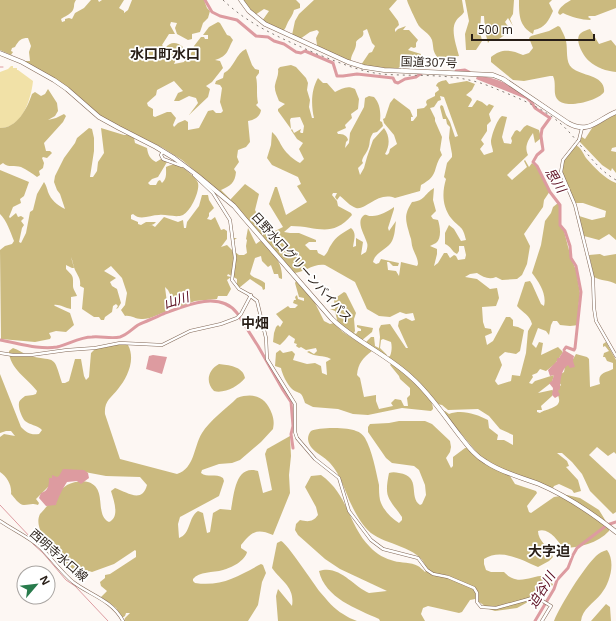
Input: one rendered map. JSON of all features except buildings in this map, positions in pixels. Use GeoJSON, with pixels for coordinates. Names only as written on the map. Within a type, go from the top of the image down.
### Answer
{"type":"FeatureCollection","features":[{"type":"Feature","properties":{"kind":"highway","name":"国道307号"},"geometry":{"type":"LineString","coordinates":[[241,0],[255,17],[265,24],[354,64],[377,70],[497,76],[568,123],[582,128]]}},
{"type":"Feature","properties":{"kind":"highway","name":"日野水口グリーンバイパス"},"geometry":{"type":"LineString","coordinates":[[0,53],[13,58],[54,80],[108,122],[164,153],[198,176],[234,206],[325,312],[342,329],[391,361],[413,378],[468,446],[484,461],[499,470],[538,483],[558,493],[579,505],[616,532]]}},
{"type":"Feature","properties":{"kind":"highway"},"geometry":{"type":"LineString","coordinates":[[582,128],[593,125],[616,112]]}},
{"type":"Feature","properties":{"kind":"main road"},"geometry":{"type":"LineString","coordinates":[[582,128],[578,140],[563,160],[561,172],[575,205],[593,278],[596,319],[616,356]]}},
{"type":"Feature","properties":{"kind":"main road"},"geometry":{"type":"LineString","coordinates":[[164,153],[163,159],[179,164],[206,186],[213,193],[228,215],[231,224],[235,258],[232,280],[239,289],[251,295],[257,301],[266,338],[268,361],[295,404],[296,435],[315,459],[339,478],[350,511],[369,538],[383,549],[418,558],[427,570],[433,574],[448,577],[474,588],[477,593],[477,602],[481,607],[496,608],[536,597],[551,606],[542,621]]}},
{"type":"Feature","properties":{"kind":"main road"},"geometry":{"type":"LineString","coordinates":[[0,353],[31,355],[95,348],[120,343],[162,345],[190,331],[227,322],[239,316],[251,295]]}},
{"type":"Feature","properties":{"kind":"main road","name":"西明寺水口線"},"geometry":{"type":"LineString","coordinates":[[0,521],[41,548],[74,583],[110,604],[123,621]]}},
{"type":"Feature","properties":{"kind":"shaded area"},"geometry":{"type":"Polygon","coordinates":[[[0,0],[76,0],[73,10],[61,19],[62,22],[65,21],[65,19],[72,19],[75,13],[84,8],[91,0],[98,0],[99,2],[102,0],[124,0],[119,8],[124,11],[124,13],[128,10],[132,0],[204,0],[210,11],[208,18],[203,23],[200,32],[192,34],[192,39],[188,40],[177,34],[175,28],[177,23],[171,22],[170,25],[175,34],[169,34],[162,45],[165,48],[174,43],[183,47],[174,64],[184,62],[201,37],[208,39],[208,35],[203,35],[209,27],[218,22],[220,23],[227,35],[233,40],[225,55],[215,60],[220,61],[223,68],[212,82],[206,86],[210,89],[208,97],[189,115],[198,103],[196,98],[189,96],[179,101],[174,101],[178,93],[183,91],[174,81],[157,90],[156,95],[147,103],[148,106],[153,109],[153,116],[155,117],[171,112],[176,118],[173,125],[174,127],[178,123],[185,120],[188,122],[188,130],[199,128],[208,111],[213,110],[216,113],[221,113],[223,111],[220,102],[222,88],[220,85],[215,84],[216,81],[223,78],[224,73],[246,49],[252,65],[255,69],[259,70],[256,77],[258,103],[256,105],[261,110],[256,118],[248,121],[250,142],[246,147],[238,150],[237,157],[239,162],[234,169],[236,172],[233,181],[221,190],[230,199],[229,200],[182,160],[163,148],[98,115],[64,85],[22,61],[30,61],[29,52],[31,46],[28,38],[20,40],[15,47],[12,48],[11,51],[13,52],[11,55],[0,50],[0,0]]]}},
{"type":"Feature","properties":{"kind":"shaded area"},"geometry":{"type":"Polygon","coordinates":[[[243,0],[296,0],[300,4],[300,8],[294,10],[283,31],[262,21],[269,11],[264,9],[255,15],[243,0]]]}},
{"type":"Feature","properties":{"kind":"shaded area"},"geometry":{"type":"Polygon","coordinates":[[[314,0],[397,0],[389,9],[398,21],[399,25],[395,29],[395,32],[406,26],[403,30],[409,30],[418,40],[416,47],[411,47],[408,50],[421,54],[420,57],[422,59],[409,68],[401,66],[397,69],[384,69],[361,65],[375,46],[372,43],[367,29],[363,31],[362,36],[357,40],[356,47],[350,61],[319,48],[316,38],[319,32],[317,30],[310,32],[300,39],[292,35],[295,21],[299,14],[314,0]]]}},
{"type":"Feature","properties":{"kind":"shaded area"},"geometry":{"type":"Polygon","coordinates":[[[407,0],[462,0],[464,12],[454,25],[454,38],[459,56],[438,58],[436,56],[431,38],[419,26],[407,0]]]}},
{"type":"Feature","properties":{"kind":"shaded area"},"geometry":{"type":"Polygon","coordinates":[[[465,0],[514,0],[513,14],[510,19],[513,26],[508,18],[505,22],[510,31],[499,39],[490,40],[488,43],[485,31],[484,16],[481,16],[480,31],[482,41],[476,50],[466,50],[465,34],[469,21],[465,0]]]}},
{"type":"Feature","properties":{"kind":"shaded area"},"geometry":{"type":"Polygon","coordinates":[[[519,0],[552,0],[549,3],[553,11],[550,17],[544,25],[534,30],[533,34],[522,24],[519,0]]]}},
{"type":"Feature","properties":{"kind":"shaded area"},"geometry":{"type":"Polygon","coordinates":[[[571,0],[616,0],[616,8],[595,16],[589,16],[588,17],[591,19],[590,20],[576,18],[563,13],[560,15],[558,13],[560,9],[571,0]]]}},
{"type":"Feature","properties":{"kind":"shaded area"},"geometry":{"type":"Polygon","coordinates":[[[558,26],[566,39],[568,62],[576,71],[601,82],[604,86],[604,92],[601,95],[582,103],[562,103],[556,98],[555,95],[555,82],[553,76],[524,81],[513,80],[491,62],[491,57],[503,51],[511,51],[523,55],[529,53],[533,48],[529,38],[531,36],[549,31],[558,26]]]}},
{"type":"Feature","properties":{"kind":"shaded area"},"geometry":{"type":"Polygon","coordinates":[[[590,29],[599,44],[611,40],[616,46],[616,72],[595,66],[582,52],[578,39],[579,36],[581,33],[590,29]]]}},
{"type":"Feature","properties":{"kind":"shaded area"},"geometry":{"type":"Polygon","coordinates":[[[291,65],[296,67],[306,78],[310,100],[309,107],[312,118],[314,118],[312,108],[313,93],[318,78],[323,83],[327,83],[335,92],[347,87],[355,89],[359,99],[358,109],[351,114],[352,118],[345,125],[346,128],[337,132],[338,134],[342,134],[347,137],[348,140],[345,148],[349,143],[350,133],[364,107],[365,98],[369,96],[376,99],[380,108],[380,121],[382,122],[383,126],[371,136],[368,149],[362,159],[363,163],[358,168],[360,175],[364,168],[373,140],[384,128],[389,141],[385,154],[387,155],[390,149],[397,144],[394,135],[384,123],[383,119],[385,118],[390,103],[394,98],[410,110],[413,117],[411,117],[411,121],[413,121],[417,116],[417,109],[424,108],[427,105],[427,100],[435,96],[435,93],[439,90],[436,86],[442,81],[446,80],[449,84],[467,81],[475,84],[472,90],[466,95],[472,100],[468,107],[472,107],[477,100],[487,106],[489,104],[494,106],[489,114],[491,121],[487,125],[487,131],[481,140],[484,144],[480,149],[484,155],[493,152],[491,142],[492,136],[496,124],[502,116],[507,117],[502,137],[504,143],[511,144],[511,138],[515,131],[517,130],[520,132],[527,125],[539,130],[543,146],[541,146],[540,139],[535,143],[533,133],[527,144],[526,149],[528,155],[507,175],[512,180],[527,167],[524,161],[525,160],[529,167],[532,163],[536,166],[550,191],[544,200],[543,207],[524,234],[530,246],[527,264],[522,275],[517,279],[502,280],[496,277],[486,278],[477,273],[470,274],[465,277],[477,279],[490,289],[497,288],[499,298],[496,306],[482,307],[485,328],[491,329],[492,333],[485,336],[487,345],[493,341],[506,317],[510,317],[513,320],[513,326],[524,330],[520,351],[516,354],[505,352],[499,357],[502,365],[495,381],[498,385],[511,381],[512,375],[520,376],[526,353],[528,331],[532,324],[528,316],[517,306],[525,282],[530,281],[541,304],[544,306],[545,302],[540,284],[532,273],[541,245],[545,221],[551,213],[553,207],[558,203],[560,205],[559,222],[564,231],[571,258],[576,270],[580,293],[578,310],[579,325],[560,325],[557,321],[553,321],[549,335],[546,331],[538,328],[532,344],[536,348],[539,342],[543,343],[541,355],[558,347],[563,352],[555,364],[546,371],[540,369],[537,373],[532,375],[533,377],[529,383],[532,384],[535,381],[554,375],[552,382],[538,393],[552,390],[554,391],[552,396],[541,406],[542,410],[537,410],[537,412],[540,413],[558,404],[559,398],[556,390],[561,385],[559,382],[561,374],[564,372],[565,366],[572,361],[576,354],[589,359],[590,387],[600,384],[599,380],[601,375],[613,369],[613,363],[607,361],[605,357],[603,357],[604,353],[609,351],[605,346],[603,347],[603,344],[606,342],[616,360],[616,454],[614,452],[608,456],[597,447],[589,455],[616,480],[616,512],[613,514],[590,491],[582,474],[562,453],[557,453],[567,461],[569,466],[566,467],[578,480],[581,491],[574,493],[572,490],[559,484],[553,488],[501,469],[479,455],[443,412],[445,411],[449,414],[464,412],[474,414],[488,420],[489,428],[498,435],[497,440],[504,440],[513,445],[513,435],[500,429],[489,416],[478,409],[448,410],[442,405],[437,404],[388,357],[390,356],[392,347],[391,342],[383,339],[381,340],[380,348],[387,355],[386,356],[365,343],[371,337],[374,337],[375,346],[379,348],[379,329],[381,325],[390,324],[406,348],[408,348],[398,326],[399,321],[406,318],[412,321],[415,320],[413,313],[406,314],[400,312],[390,317],[379,316],[367,309],[355,282],[325,265],[317,265],[297,273],[293,273],[262,236],[266,231],[269,234],[283,227],[269,204],[275,187],[277,187],[286,215],[307,202],[297,186],[301,184],[298,177],[272,165],[267,158],[271,145],[272,132],[291,157],[300,163],[304,159],[299,149],[303,143],[297,139],[291,130],[292,129],[294,133],[301,129],[300,132],[303,133],[304,126],[300,117],[291,118],[291,129],[278,111],[278,109],[285,104],[279,101],[275,89],[278,69],[280,67],[291,65]],[[440,96],[441,100],[438,101],[434,107],[430,108],[442,137],[440,150],[442,155],[433,175],[421,185],[420,191],[395,198],[383,197],[360,208],[352,206],[340,196],[337,200],[335,197],[337,193],[333,193],[332,195],[337,201],[338,206],[352,215],[344,222],[337,227],[323,230],[291,226],[284,232],[299,233],[316,240],[316,242],[309,242],[305,245],[310,250],[317,250],[318,253],[324,256],[335,239],[351,228],[355,234],[353,247],[356,246],[356,238],[363,242],[361,255],[366,252],[367,246],[360,222],[363,216],[376,216],[394,207],[388,228],[389,231],[396,221],[393,239],[390,244],[376,256],[373,262],[376,264],[379,263],[381,259],[399,263],[398,266],[393,266],[387,262],[388,270],[396,271],[399,276],[401,262],[417,266],[418,264],[412,247],[406,219],[407,211],[412,202],[422,199],[434,188],[433,200],[436,211],[431,216],[433,219],[438,220],[440,232],[438,241],[430,246],[437,249],[434,266],[438,263],[444,253],[447,253],[450,258],[454,255],[458,260],[465,259],[466,255],[464,246],[459,246],[459,251],[457,254],[445,244],[445,233],[449,225],[454,229],[461,241],[466,240],[462,229],[451,218],[444,204],[446,179],[444,177],[447,163],[452,157],[452,154],[449,138],[450,127],[447,124],[446,119],[443,119],[440,107],[441,105],[443,106],[450,122],[455,137],[458,136],[444,97],[440,96]]]}},
{"type":"Feature","properties":{"kind":"shaded area"},"geometry":{"type":"Polygon","coordinates":[[[13,66],[13,68],[17,68],[17,70],[33,81],[32,88],[24,112],[20,118],[8,127],[0,128],[0,72],[13,66]]]}},
{"type":"Feature","properties":{"kind":"shaded area"},"geometry":{"type":"Polygon","coordinates":[[[477,76],[492,78],[503,82],[526,97],[529,101],[476,79],[477,76]]]}},
{"type":"Feature","properties":{"kind":"shaded area"},"geometry":{"type":"Polygon","coordinates":[[[48,89],[57,103],[58,111],[55,116],[48,120],[64,114],[66,116],[63,122],[44,143],[46,151],[50,151],[52,153],[47,158],[42,158],[44,163],[43,168],[39,171],[40,175],[37,177],[21,167],[3,163],[0,165],[0,128],[11,125],[20,117],[32,94],[35,92],[41,96],[45,94],[48,89]]]}},
{"type":"Feature","properties":{"kind":"shaded area"},"geometry":{"type":"Polygon","coordinates":[[[616,114],[616,147],[612,148],[611,151],[616,152],[616,173],[612,168],[611,171],[602,165],[579,141],[582,137],[585,139],[592,128],[616,114]]]}},
{"type":"Feature","properties":{"kind":"shaded area"},"geometry":{"type":"Polygon","coordinates":[[[89,128],[92,129],[94,151],[90,177],[93,177],[97,171],[98,162],[104,153],[101,128],[134,138],[135,143],[147,148],[152,160],[156,162],[161,159],[167,162],[158,177],[152,179],[148,183],[150,185],[156,185],[160,180],[162,183],[164,181],[166,167],[170,165],[178,165],[193,176],[197,181],[198,191],[186,213],[177,216],[156,215],[139,217],[133,214],[131,215],[131,219],[138,222],[138,224],[141,225],[146,222],[156,222],[149,226],[152,225],[155,227],[164,217],[178,222],[183,220],[184,228],[186,228],[187,222],[199,206],[202,195],[208,195],[214,208],[209,213],[207,219],[211,220],[215,217],[221,230],[224,229],[227,231],[227,239],[221,247],[227,245],[232,250],[236,261],[233,238],[237,238],[234,240],[235,252],[239,255],[244,255],[247,253],[246,239],[248,228],[256,244],[260,241],[264,242],[274,255],[281,268],[282,279],[279,278],[278,274],[274,274],[271,265],[268,267],[262,261],[261,256],[255,258],[250,274],[265,283],[265,289],[263,290],[262,287],[250,279],[239,288],[237,279],[228,274],[227,276],[231,277],[227,280],[231,289],[227,296],[218,296],[217,299],[195,301],[182,306],[179,305],[165,287],[167,311],[151,318],[141,319],[125,316],[121,310],[125,305],[127,293],[122,278],[111,266],[104,271],[116,278],[110,282],[112,286],[117,289],[121,303],[116,309],[118,306],[116,304],[113,306],[112,312],[105,317],[104,320],[101,320],[99,317],[94,317],[82,309],[84,288],[80,286],[80,279],[74,268],[66,265],[66,269],[72,277],[73,287],[77,296],[71,297],[71,309],[54,305],[70,313],[74,325],[66,332],[56,331],[49,333],[51,337],[50,339],[35,342],[1,339],[0,250],[5,246],[12,244],[14,241],[0,214],[0,170],[29,182],[24,196],[20,199],[21,203],[13,207],[9,217],[10,218],[16,213],[18,217],[21,216],[24,218],[21,221],[24,225],[19,242],[21,243],[26,233],[30,212],[33,210],[37,194],[44,182],[49,195],[57,204],[65,209],[54,182],[55,176],[64,158],[77,138],[89,128]]]}},
{"type":"Feature","properties":{"kind":"shaded area"},"geometry":{"type":"Polygon","coordinates":[[[576,145],[581,149],[586,158],[596,169],[616,183],[616,240],[609,234],[599,240],[584,236],[579,216],[592,220],[605,217],[606,211],[583,203],[576,203],[566,183],[563,172],[564,161],[576,145]]]}},
{"type":"Feature","properties":{"kind":"shaded area"},"geometry":{"type":"Polygon","coordinates":[[[245,184],[259,194],[255,210],[265,230],[261,235],[229,201],[245,184]]]}},
{"type":"Feature","properties":{"kind":"shaded area"},"geometry":{"type":"Polygon","coordinates":[[[600,254],[604,256],[616,254],[616,284],[594,277],[589,255],[600,254]]]}},
{"type":"Feature","properties":{"kind":"shaded area"},"geometry":{"type":"Polygon","coordinates":[[[296,281],[314,301],[324,321],[330,324],[334,323],[343,332],[372,351],[366,356],[358,367],[357,375],[360,378],[364,397],[376,395],[376,401],[379,409],[393,406],[391,403],[395,399],[401,400],[404,406],[408,406],[407,398],[410,395],[410,388],[400,379],[390,365],[392,363],[423,390],[429,397],[433,409],[431,411],[402,408],[368,415],[353,414],[338,409],[313,407],[305,403],[301,394],[294,391],[288,384],[281,368],[275,366],[276,353],[280,350],[283,353],[292,351],[295,354],[293,360],[307,364],[315,363],[321,366],[322,373],[327,375],[326,362],[331,359],[307,352],[309,351],[314,354],[317,351],[316,348],[306,350],[301,347],[299,348],[296,346],[297,344],[294,343],[295,339],[289,335],[280,345],[273,342],[276,327],[278,325],[280,327],[283,322],[276,314],[288,306],[290,308],[295,308],[298,305],[293,303],[294,300],[296,300],[295,297],[297,295],[298,299],[304,301],[304,298],[299,297],[295,283],[296,281]]]}},
{"type":"Feature","properties":{"kind":"shaded area"},"geometry":{"type":"Polygon","coordinates":[[[344,292],[346,293],[356,313],[354,319],[354,333],[356,334],[358,331],[361,331],[357,325],[373,328],[372,332],[361,341],[338,324],[335,311],[330,309],[335,309],[334,299],[344,292]]]}},
{"type":"Feature","properties":{"kind":"shaded area"},"geometry":{"type":"Polygon","coordinates":[[[123,344],[128,345],[131,363],[121,385],[108,400],[105,410],[120,459],[177,474],[187,467],[193,457],[199,439],[205,428],[237,398],[243,396],[259,397],[266,403],[273,416],[273,429],[261,442],[240,460],[232,463],[219,464],[202,470],[201,473],[203,474],[223,478],[224,481],[219,496],[180,517],[178,524],[179,538],[186,533],[192,517],[198,511],[203,513],[207,533],[210,532],[213,513],[220,509],[231,510],[237,482],[244,472],[250,470],[258,471],[263,493],[272,490],[265,454],[267,449],[290,436],[290,493],[273,535],[262,532],[255,532],[251,534],[241,545],[241,548],[247,552],[241,561],[226,569],[202,573],[193,579],[195,583],[205,584],[222,582],[230,580],[261,564],[263,565],[266,573],[262,582],[258,605],[248,621],[124,621],[130,613],[126,613],[122,618],[116,608],[101,597],[107,591],[101,586],[100,582],[105,578],[105,575],[110,574],[136,557],[135,550],[114,564],[92,572],[89,571],[86,575],[78,579],[72,570],[61,561],[51,548],[42,534],[38,520],[40,514],[64,487],[80,481],[86,481],[94,485],[98,490],[102,514],[109,522],[112,520],[115,513],[115,504],[111,491],[115,488],[129,494],[142,494],[147,485],[140,477],[106,476],[74,470],[57,478],[36,499],[39,503],[38,505],[22,505],[11,494],[11,487],[5,476],[0,472],[0,437],[4,434],[15,436],[11,431],[0,433],[0,374],[21,427],[31,434],[39,434],[42,430],[25,421],[19,408],[20,401],[25,396],[36,394],[37,391],[15,368],[9,351],[13,348],[30,356],[53,361],[57,367],[62,383],[65,383],[69,381],[75,359],[81,359],[86,380],[89,377],[91,353],[96,348],[123,344]]]}},
{"type":"Feature","properties":{"kind":"shaded area"},"geometry":{"type":"Polygon","coordinates":[[[564,350],[574,356],[573,361],[575,367],[570,368],[568,365],[564,369],[560,389],[558,391],[560,395],[555,398],[552,395],[553,388],[549,383],[552,381],[554,375],[550,376],[548,370],[557,361],[557,358],[559,358],[564,350]]]}},
{"type":"Feature","properties":{"kind":"shaded area"},"geometry":{"type":"Polygon","coordinates":[[[153,355],[167,357],[162,374],[146,369],[149,356],[153,355]]]}},
{"type":"Feature","properties":{"kind":"shaded area"},"geometry":{"type":"Polygon","coordinates":[[[219,364],[238,369],[244,374],[245,378],[231,389],[218,392],[214,391],[209,384],[209,376],[212,369],[219,364]]]}},
{"type":"Feature","properties":{"kind":"shaded area"},"geometry":{"type":"Polygon","coordinates":[[[399,421],[425,421],[432,424],[450,441],[450,452],[446,458],[451,468],[453,466],[453,457],[467,448],[491,467],[510,476],[515,484],[536,491],[537,493],[527,506],[529,512],[531,513],[554,497],[567,495],[580,498],[599,510],[610,528],[609,531],[594,542],[575,547],[563,548],[556,538],[549,533],[542,530],[538,531],[538,535],[553,557],[538,567],[511,556],[497,555],[484,559],[486,570],[491,572],[504,572],[510,577],[521,580],[541,576],[550,577],[553,585],[517,608],[495,611],[489,609],[475,599],[470,600],[462,612],[459,613],[428,606],[423,608],[421,614],[425,621],[380,621],[379,619],[352,607],[328,588],[322,580],[319,571],[333,570],[369,593],[387,591],[340,569],[325,559],[298,535],[295,530],[296,524],[300,520],[310,521],[318,515],[316,507],[305,487],[311,476],[321,475],[330,483],[343,501],[357,529],[375,552],[391,560],[409,563],[420,567],[425,572],[426,571],[420,558],[413,553],[405,548],[380,539],[367,529],[361,522],[349,501],[334,468],[311,447],[308,436],[311,431],[320,429],[347,429],[359,432],[365,438],[374,461],[381,504],[393,519],[399,523],[402,520],[402,517],[390,501],[387,493],[389,473],[399,473],[410,478],[413,482],[415,497],[420,505],[422,504],[426,495],[425,485],[419,470],[414,466],[392,463],[386,458],[368,432],[368,427],[370,424],[399,421]]]}},
{"type":"Feature","properties":{"kind":"shaded area"},"geometry":{"type":"Polygon","coordinates":[[[63,469],[84,470],[88,473],[89,478],[81,484],[77,481],[67,482],[56,505],[46,506],[39,498],[41,493],[48,488],[49,478],[52,478],[52,475],[57,477],[59,476],[63,469]]]}},
{"type":"Feature","properties":{"kind":"shaded area"},"geometry":{"type":"Polygon","coordinates":[[[281,541],[289,549],[320,592],[331,604],[337,610],[357,621],[278,621],[276,596],[278,589],[292,606],[292,594],[290,589],[272,568],[277,543],[281,541]]]}},
{"type":"Feature","properties":{"kind":"shaded area"},"geometry":{"type":"Polygon","coordinates":[[[607,550],[611,560],[611,572],[607,584],[601,594],[584,613],[581,621],[554,621],[567,596],[585,569],[597,555],[607,550]]]}},
{"type":"Feature","properties":{"kind":"shaded area"},"geometry":{"type":"Polygon","coordinates":[[[606,604],[610,607],[611,621],[591,621],[606,604]]]}},
{"type":"Feature","properties":{"kind":"waterway","name":"思川"},"geometry":{"type":"LineString","coordinates":[[205,0],[212,12],[220,16],[237,20],[256,36],[268,37],[274,41],[284,44],[296,52],[301,53],[305,51],[333,63],[337,76],[357,74],[393,78],[395,82],[398,83],[405,79],[416,77],[423,72]]}},
{"type":"Feature","properties":{"kind":"waterway","name":"思川"},"geometry":{"type":"LineString","coordinates":[[456,71],[465,70],[469,72]]}},
{"type":"Feature","properties":{"kind":"waterway","name":"思川"},"geometry":{"type":"LineString","coordinates":[[528,99],[535,108],[550,118],[542,129],[541,136],[543,150],[537,155],[533,162],[537,166],[550,192],[560,205],[560,225],[565,231],[570,246],[571,258],[576,266],[581,292],[575,348],[574,350],[566,347],[564,350]]}},
{"type":"Feature","properties":{"kind":"waterway","name":"山川"},"geometry":{"type":"LineString","coordinates":[[0,340],[36,347],[50,348],[88,337],[120,337],[138,325],[181,307],[201,302],[221,302],[230,306],[237,313],[291,402],[293,426],[291,434],[293,448]]}},
{"type":"Feature","properties":{"kind":"waterway"},"geometry":{"type":"LineString","coordinates":[[0,505],[32,539],[33,544],[43,553],[66,580],[75,586],[108,621]]}},
{"type":"Feature","properties":{"kind":"waterway","name":"迫谷川"},"geometry":{"type":"LineString","coordinates":[[535,621],[554,589],[557,580],[568,568],[577,548],[607,525],[616,522]]}},
{"type":"Feature","properties":{"kind":"railway"},"geometry":{"type":"LineString","coordinates":[[223,0],[244,17],[267,31],[317,54],[348,66],[381,74],[435,76],[462,79],[489,86],[517,98],[545,112],[561,124],[593,161],[616,180]]}},
{"type":"Feature","properties":{"kind":"district","name":"水口町水口"},"geometry":{"type":"Point","coordinates":[165,53]}},
{"type":"Feature","properties":{"kind":"district","name":"中畑"},"geometry":{"type":"Point","coordinates":[255,322]}},
{"type":"Feature","properties":{"kind":"district","name":"大字迫"},"geometry":{"type":"Point","coordinates":[549,550]}}]}
